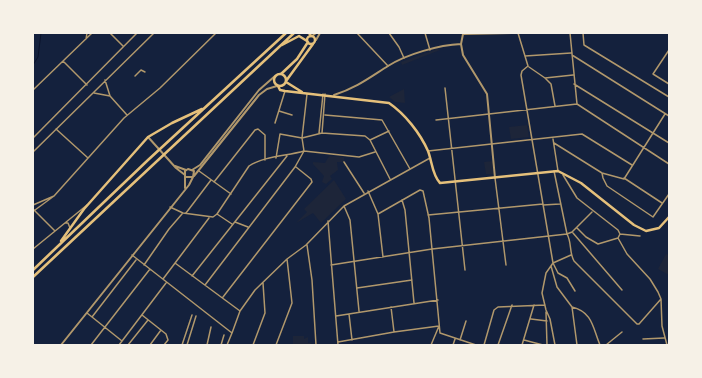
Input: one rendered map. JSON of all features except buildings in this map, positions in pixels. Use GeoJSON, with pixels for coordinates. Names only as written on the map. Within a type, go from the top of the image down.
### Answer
{"type":"FeatureCollection","features":[{"type":"Feature","properties":{"kind":"main road"},"geometry":{"type":"LineString","coordinates":[[33,270],[286,33]]}},
{"type":"Feature","properties":{"kind":"main road"},"geometry":{"type":"LineString","coordinates":[[33,277],[294,33]]}},
{"type":"Feature","properties":{"kind":"main road"},"geometry":{"type":"LineString","coordinates":[[278,86],[282,86],[286,82],[316,40],[311,35],[297,59],[281,74],[276,76],[274,82],[280,90],[389,102],[402,113],[428,151],[438,181],[442,183],[454,182],[556,171],[582,183],[634,225],[646,231],[659,228],[669,217]]}},
{"type":"Feature","properties":{"kind":"main road"},"geometry":{"type":"LineString","coordinates":[[281,45],[299,36],[313,44]]}},
{"type":"Feature","properties":{"kind":"main road"},"geometry":{"type":"LineString","coordinates":[[281,74],[284,76],[286,82],[302,92]]}},
{"type":"Feature","properties":{"kind":"main road"},"geometry":{"type":"LineString","coordinates":[[54,249],[89,204],[148,137],[172,123],[206,108]]}},
{"type":"Feature","properties":{"kind":"street"},"geometry":{"type":"LineString","coordinates":[[86,33],[86,39]]}},
{"type":"Feature","properties":{"kind":"street"},"geometry":{"type":"LineString","coordinates":[[33,90],[92,33]]}},
{"type":"Feature","properties":{"kind":"street"},"geometry":{"type":"LineString","coordinates":[[110,33],[123,46]]}},
{"type":"Feature","properties":{"kind":"street"},"geometry":{"type":"LineString","coordinates":[[33,138],[137,33]]}},
{"type":"Feature","properties":{"kind":"street"},"geometry":{"type":"LineString","coordinates":[[33,152],[154,33]]}},
{"type":"Feature","properties":{"kind":"street"},"geometry":{"type":"LineString","coordinates":[[311,35],[316,33]]}},
{"type":"Feature","properties":{"kind":"street"},"geometry":{"type":"LineString","coordinates":[[316,40],[320,33]]}},
{"type":"Feature","properties":{"kind":"street"},"geometry":{"type":"LineString","coordinates":[[357,33],[388,66]]}},
{"type":"Feature","properties":{"kind":"street"},"geometry":{"type":"LineString","coordinates":[[389,33],[399,47],[404,58]]}},
{"type":"Feature","properties":{"kind":"street"},"geometry":{"type":"LineString","coordinates":[[426,33],[430,50]]}},
{"type":"Feature","properties":{"kind":"street"},"geometry":{"type":"LineString","coordinates":[[506,264],[486,91],[464,59],[461,44],[463,34],[512,33]]}},
{"type":"Feature","properties":{"kind":"street"},"geometry":{"type":"LineString","coordinates":[[518,33],[528,66],[551,84],[555,106]]}},
{"type":"Feature","properties":{"kind":"street"},"geometry":{"type":"LineString","coordinates":[[570,33],[577,104]]}},
{"type":"Feature","properties":{"kind":"street"},"geometry":{"type":"LineString","coordinates":[[583,33],[584,45],[669,97]]}},
{"type":"Feature","properties":{"kind":"street"},"geometry":{"type":"LineString","coordinates":[[55,231],[34,210],[54,196],[127,115],[160,88],[215,34]]}},
{"type":"Feature","properties":{"kind":"street"},"geometry":{"type":"LineString","coordinates":[[334,95],[349,90],[404,58],[430,50],[461,44]]}},
{"type":"Feature","properties":{"kind":"street"},"geometry":{"type":"LineString","coordinates":[[669,50],[653,74],[669,84]]}},
{"type":"Feature","properties":{"kind":"street"},"geometry":{"type":"LineString","coordinates":[[525,56],[572,54],[669,116]]}},
{"type":"Feature","properties":{"kind":"street"},"geometry":{"type":"LineString","coordinates":[[63,61],[87,85]]}},
{"type":"Feature","properties":{"kind":"street"},"geometry":{"type":"LineString","coordinates":[[528,66],[522,71],[521,75],[553,263],[558,273],[568,278],[575,291]]}},
{"type":"Feature","properties":{"kind":"street"},"geometry":{"type":"LineString","coordinates":[[136,76],[141,70],[145,72]]}},
{"type":"Feature","properties":{"kind":"street"},"geometry":{"type":"LineString","coordinates":[[545,78],[573,75]]}},
{"type":"Feature","properties":{"kind":"street"},"geometry":{"type":"LineString","coordinates":[[174,166],[192,170],[200,165],[259,90],[276,76]]}},
{"type":"Feature","properties":{"kind":"street"},"geometry":{"type":"LineString","coordinates":[[105,80],[110,96],[127,115]]}},
{"type":"Feature","properties":{"kind":"street"},"geometry":{"type":"LineString","coordinates":[[574,84],[669,143]]}},
{"type":"Feature","properties":{"kind":"street"},"geometry":{"type":"LineString","coordinates":[[62,345],[185,190],[193,176],[199,171],[259,95],[267,89],[278,86]]}},
{"type":"Feature","properties":{"kind":"street"},"geometry":{"type":"LineString","coordinates":[[445,88],[454,182],[465,270]]}},
{"type":"Feature","properties":{"kind":"street"},"geometry":{"type":"LineString","coordinates":[[346,97],[349,90]]}},
{"type":"Feature","properties":{"kind":"street"},"geometry":{"type":"LineString","coordinates":[[275,123],[285,91]]}},
{"type":"Feature","properties":{"kind":"street"},"geometry":{"type":"LineString","coordinates":[[94,92],[110,96]]}},
{"type":"Feature","properties":{"kind":"street"},"geometry":{"type":"LineString","coordinates":[[205,285],[295,167],[304,151],[302,138],[307,92]]}},
{"type":"Feature","properties":{"kind":"street"},"geometry":{"type":"LineString","coordinates":[[322,133],[324,94]]}},
{"type":"Feature","properties":{"kind":"street"},"geometry":{"type":"LineString","coordinates":[[319,134],[324,94]]}},
{"type":"Feature","properties":{"kind":"street"},"geometry":{"type":"LineString","coordinates":[[436,120],[577,104],[669,164]]}},
{"type":"Feature","properties":{"kind":"street"},"geometry":{"type":"LineString","coordinates":[[279,111],[292,115]]}},
{"type":"Feature","properties":{"kind":"street"},"geometry":{"type":"LineString","coordinates":[[624,178],[665,114]]}},
{"type":"Feature","properties":{"kind":"street"},"geometry":{"type":"LineString","coordinates":[[324,116],[382,120],[410,169]]}},
{"type":"Feature","properties":{"kind":"street"},"geometry":{"type":"LineString","coordinates":[[56,129],[88,158]]}},
{"type":"Feature","properties":{"kind":"street"},"geometry":{"type":"LineString","coordinates":[[214,182],[257,129],[265,135],[265,160]]}},
{"type":"Feature","properties":{"kind":"street"},"geometry":{"type":"LineString","coordinates":[[370,140],[389,131]]}},
{"type":"Feature","properties":{"kind":"street"},"geometry":{"type":"LineString","coordinates":[[276,158],[280,134],[302,138],[322,133],[365,136],[370,140],[390,179]]}},
{"type":"Feature","properties":{"kind":"street"},"geometry":{"type":"LineString","coordinates":[[428,151],[451,150],[582,134],[632,166]]}},
{"type":"Feature","properties":{"kind":"street"},"geometry":{"type":"LineString","coordinates":[[148,137],[174,166],[186,176],[193,176]]}},
{"type":"Feature","properties":{"kind":"street"},"geometry":{"type":"LineString","coordinates":[[553,138],[560,204],[567,234],[571,243],[571,255],[574,261],[637,324],[648,316],[661,299]]}},
{"type":"Feature","properties":{"kind":"street"},"geometry":{"type":"LineString","coordinates":[[554,143],[602,173],[624,178],[662,203]]}},
{"type":"Feature","properties":{"kind":"street"},"geometry":{"type":"LineString","coordinates":[[163,279],[209,218],[217,214],[249,166],[256,161],[287,156],[304,151],[359,157],[375,152]]}},
{"type":"Feature","properties":{"kind":"street"},"geometry":{"type":"LineString","coordinates":[[192,276],[287,156]]}},
{"type":"Feature","properties":{"kind":"street"},"geometry":{"type":"LineString","coordinates":[[227,345],[240,311],[255,290],[287,259],[306,245],[344,206],[368,191],[430,158]]}},
{"type":"Feature","properties":{"kind":"street"},"geometry":{"type":"LineString","coordinates":[[344,162],[364,194]]}},
{"type":"Feature","properties":{"kind":"street"},"geometry":{"type":"LineString","coordinates":[[223,297],[312,182],[311,179],[295,167]]}},
{"type":"Feature","properties":{"kind":"street"},"geometry":{"type":"LineString","coordinates":[[185,190],[187,170]]}},
{"type":"Feature","properties":{"kind":"street"},"geometry":{"type":"LineString","coordinates":[[192,170],[193,176]]}},
{"type":"Feature","properties":{"kind":"street"},"geometry":{"type":"LineString","coordinates":[[199,171],[231,194]]}},
{"type":"Feature","properties":{"kind":"street"},"geometry":{"type":"LineString","coordinates":[[562,173],[577,198],[592,212],[612,225],[620,234],[640,236]]}},
{"type":"Feature","properties":{"kind":"street"},"geometry":{"type":"LineString","coordinates":[[602,173],[602,178],[607,186],[653,217],[669,194]]}},
{"type":"Feature","properties":{"kind":"street"},"geometry":{"type":"LineString","coordinates":[[144,265],[169,228],[184,213],[211,180]]}},
{"type":"Feature","properties":{"kind":"street"},"geometry":{"type":"LineString","coordinates":[[378,214],[422,190],[428,215],[438,300],[440,333],[476,345]]}},
{"type":"Feature","properties":{"kind":"street"},"geometry":{"type":"LineString","coordinates":[[368,191],[378,214],[383,257]]}},
{"type":"Feature","properties":{"kind":"street"},"geometry":{"type":"LineString","coordinates":[[33,205],[54,196]]}},
{"type":"Feature","properties":{"kind":"street"},"geometry":{"type":"LineString","coordinates":[[402,200],[405,210],[414,303]]}},
{"type":"Feature","properties":{"kind":"street"},"geometry":{"type":"LineString","coordinates":[[33,249],[80,209],[89,204]]}},
{"type":"Feature","properties":{"kind":"street"},"geometry":{"type":"LineString","coordinates":[[428,215],[560,204]]}},
{"type":"Feature","properties":{"kind":"street"},"geometry":{"type":"LineString","coordinates":[[344,206],[350,220],[359,312]]}},
{"type":"Feature","properties":{"kind":"street"},"geometry":{"type":"LineString","coordinates":[[170,207],[184,213],[209,218]]}},
{"type":"Feature","properties":{"kind":"street"},"geometry":{"type":"LineString","coordinates":[[331,265],[432,249],[567,234],[577,228],[592,212]]}},
{"type":"Feature","properties":{"kind":"street"},"geometry":{"type":"LineString","coordinates":[[217,214],[232,224]]}},
{"type":"Feature","properties":{"kind":"street"},"geometry":{"type":"LineString","coordinates":[[328,221],[338,344],[394,332],[439,326]]}},
{"type":"Feature","properties":{"kind":"street"},"geometry":{"type":"LineString","coordinates":[[235,222],[248,228]]}},
{"type":"Feature","properties":{"kind":"street"},"geometry":{"type":"LineString","coordinates":[[64,223],[68,224],[70,228]]}},
{"type":"Feature","properties":{"kind":"street"},"geometry":{"type":"LineString","coordinates":[[577,228],[586,237],[598,244],[618,238],[620,234]]}},
{"type":"Feature","properties":{"kind":"street"},"geometry":{"type":"LineString","coordinates":[[572,232],[622,290]]}},
{"type":"Feature","properties":{"kind":"street"},"geometry":{"type":"LineString","coordinates":[[618,238],[626,254],[656,288],[661,299],[662,326],[667,345]]}},
{"type":"Feature","properties":{"kind":"street"},"geometry":{"type":"LineString","coordinates":[[306,245],[312,280],[316,345]]}},
{"type":"Feature","properties":{"kind":"street"},"geometry":{"type":"LineString","coordinates":[[132,255],[232,332]]}},
{"type":"Feature","properties":{"kind":"street"},"geometry":{"type":"LineString","coordinates":[[547,345],[547,321],[543,283],[546,273],[553,263],[571,255]]}},
{"type":"Feature","properties":{"kind":"street"},"geometry":{"type":"LineString","coordinates":[[92,317],[136,259]]}},
{"type":"Feature","properties":{"kind":"street"},"geometry":{"type":"LineString","coordinates":[[276,345],[292,302],[287,259]]}},
{"type":"Feature","properties":{"kind":"street"},"geometry":{"type":"LineString","coordinates":[[175,262],[240,311]]}},
{"type":"Feature","properties":{"kind":"street"},"geometry":{"type":"LineString","coordinates":[[551,266],[557,287],[572,307],[577,345]]}},
{"type":"Feature","properties":{"kind":"street"},"geometry":{"type":"LineString","coordinates":[[91,345],[150,269]]}},
{"type":"Feature","properties":{"kind":"street"},"geometry":{"type":"LineString","coordinates":[[357,288],[412,280]]}},
{"type":"Feature","properties":{"kind":"street"},"geometry":{"type":"LineString","coordinates":[[119,345],[167,282]]}},
{"type":"Feature","properties":{"kind":"street"},"geometry":{"type":"LineString","coordinates":[[253,345],[265,313],[263,283]]}},
{"type":"Feature","properties":{"kind":"street"},"geometry":{"type":"LineString","coordinates":[[336,316],[438,300]]}},
{"type":"Feature","properties":{"kind":"street"},"geometry":{"type":"LineString","coordinates":[[484,345],[494,310],[498,307],[512,305],[545,305]]}},
{"type":"Feature","properties":{"kind":"street"},"geometry":{"type":"LineString","coordinates":[[498,345],[512,305]]}},
{"type":"Feature","properties":{"kind":"street"},"geometry":{"type":"LineString","coordinates":[[522,345],[534,305]]}},
{"type":"Feature","properties":{"kind":"street"},"geometry":{"type":"LineString","coordinates":[[391,307],[394,332]]}},
{"type":"Feature","properties":{"kind":"street"},"geometry":{"type":"LineString","coordinates":[[572,307],[576,308],[593,322],[600,345]]}},
{"type":"Feature","properties":{"kind":"street"},"geometry":{"type":"LineString","coordinates":[[546,310],[550,319],[555,345]]}},
{"type":"Feature","properties":{"kind":"street"},"geometry":{"type":"LineString","coordinates":[[87,313],[122,341]]}},
{"type":"Feature","properties":{"kind":"street"},"geometry":{"type":"LineString","coordinates":[[349,314],[352,340]]}},
{"type":"Feature","properties":{"kind":"street"},"geometry":{"type":"LineString","coordinates":[[142,315],[168,337],[164,345]]}},
{"type":"Feature","properties":{"kind":"street"},"geometry":{"type":"LineString","coordinates":[[182,345],[192,315]]}},
{"type":"Feature","properties":{"kind":"street"},"geometry":{"type":"LineString","coordinates":[[187,345],[196,316]]}},
{"type":"Feature","properties":{"kind":"street"},"geometry":{"type":"LineString","coordinates":[[530,318],[547,321]]}},
{"type":"Feature","properties":{"kind":"street"},"geometry":{"type":"LineString","coordinates":[[128,345],[148,320]]}},
{"type":"Feature","properties":{"kind":"street"},"geometry":{"type":"LineString","coordinates":[[460,340],[466,321]]}},
{"type":"Feature","properties":{"kind":"street"},"geometry":{"type":"LineString","coordinates":[[431,345],[439,326]]}},
{"type":"Feature","properties":{"kind":"street"},"geometry":{"type":"LineString","coordinates":[[206,345],[212,327]]}},
{"type":"Feature","properties":{"kind":"street"},"geometry":{"type":"LineString","coordinates":[[150,345],[161,330]]}},
{"type":"Feature","properties":{"kind":"street"},"geometry":{"type":"LineString","coordinates":[[606,345],[622,332]]}},
{"type":"Feature","properties":{"kind":"street"},"geometry":{"type":"LineString","coordinates":[[221,345],[224,335]]}},
{"type":"Feature","properties":{"kind":"street"},"geometry":{"type":"LineString","coordinates":[[643,339],[664,338]]}},
{"type":"Feature","properties":{"kind":"street"},"geometry":{"type":"LineString","coordinates":[[454,345],[455,339]]}},
{"type":"Feature","properties":{"kind":"street"},"geometry":{"type":"LineString","coordinates":[[524,340],[543,345]]}},
{"type":"Feature","properties":{"kind":"shaded area"},"geometry":{"type":"Polygon","coordinates":[[[437,49],[440,50],[402,65],[401,62],[437,49]]]}},
{"type":"Feature","properties":{"kind":"shaded area"},"geometry":{"type":"Polygon","coordinates":[[[404,89],[405,103],[395,102],[389,97],[404,89]]]}},
{"type":"Feature","properties":{"kind":"shaded area"},"geometry":{"type":"Polygon","coordinates":[[[527,125],[529,137],[511,139],[509,127],[527,125]]]}},
{"type":"Feature","properties":{"kind":"shaded area"},"geometry":{"type":"Polygon","coordinates":[[[329,156],[344,157],[344,162],[337,162],[338,170],[330,176],[332,179],[326,184],[322,182],[324,176],[313,164],[313,162],[325,163],[329,156]]]}},
{"type":"Feature","properties":{"kind":"shaded area"},"geometry":{"type":"Polygon","coordinates":[[[493,161],[494,174],[486,174],[484,162],[493,161]]]}},
{"type":"Feature","properties":{"kind":"shaded area"},"geometry":{"type":"Polygon","coordinates":[[[334,180],[346,199],[321,223],[313,213],[296,223],[307,212],[304,209],[334,180]]]}},
{"type":"Feature","properties":{"kind":"shaded area"},"geometry":{"type":"Polygon","coordinates":[[[666,254],[669,255],[669,275],[658,269],[666,254]]]}},
{"type":"Feature","properties":{"kind":"shaded area"},"geometry":{"type":"Polygon","coordinates":[[[293,336],[304,336],[304,339],[308,337],[308,343],[312,342],[310,345],[293,345],[293,336]]]}},
{"type":"Feature","properties":{"kind":"waterway"},"geometry":{"type":"LineString","coordinates":[[33,65],[38,57],[41,33]]}}]}
